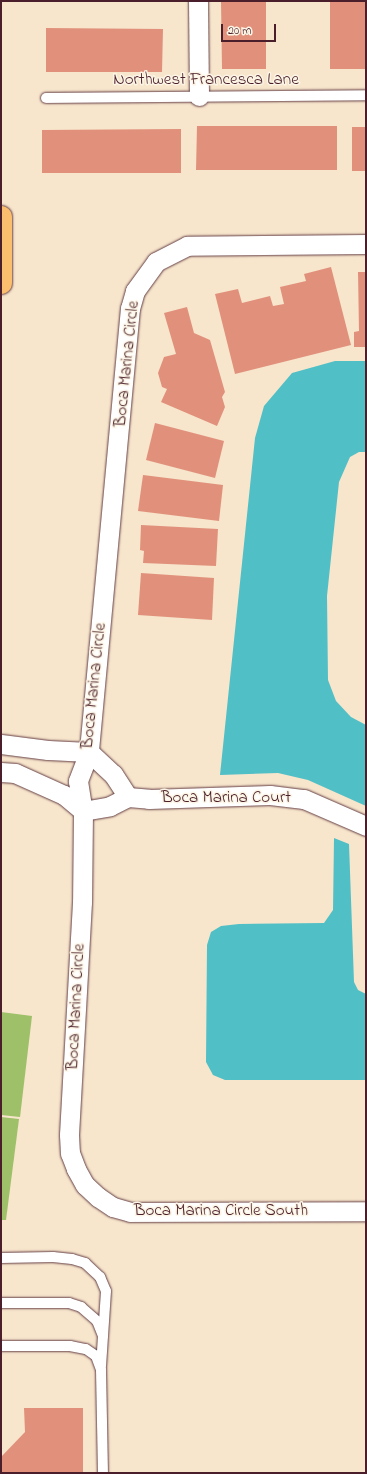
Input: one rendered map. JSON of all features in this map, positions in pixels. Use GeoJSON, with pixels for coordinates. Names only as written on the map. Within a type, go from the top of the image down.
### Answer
{"type":"FeatureCollection","features":[{"type":"Feature","properties":{"kind":"main road"},"geometry":{"type":"LineString","coordinates":[[1,217],[1,284]]}},
{"type":"Feature","properties":{"kind":"street"},"geometry":{"type":"LineString","coordinates":[[198,1],[199,96]]}},
{"type":"Feature","properties":{"kind":"street","name":"Boca Marina Circle"},"geometry":{"type":"LineString","coordinates":[[85,1185],[74,1164],[69,1135],[82,902],[82,811],[78,781],[89,752],[130,308],[135,291],[156,262],[187,246],[204,244],[366,244]]}},
{"type":"Feature","properties":{"kind":"street"},"geometry":{"type":"LineString","coordinates":[[1,744],[48,750],[89,752],[113,774],[128,797]]}},
{"type":"Feature","properties":{"kind":"street"},"geometry":{"type":"LineString","coordinates":[[1,772],[15,773],[64,795],[82,811]]}},
{"type":"Feature","properties":{"kind":"street","name":"Boca Marina Court"},"geometry":{"type":"LineString","coordinates":[[82,811],[110,806],[128,797],[287,796],[321,805],[366,826]]}},
{"type":"Feature","properties":{"kind":"street","name":"Boca Marina Circle South"},"geometry":{"type":"LineString","coordinates":[[85,1185],[113,1207],[130,1212],[366,1211]]}},
{"type":"Feature","properties":{"kind":"lane","name":"Northwest Francesca Lane"},"geometry":{"type":"LineString","coordinates":[[46,98],[366,95]]}},
{"type":"Feature","properties":{"kind":"lane"},"geometry":{"type":"LineString","coordinates":[[1,1258],[53,1257],[85,1263],[100,1277],[106,1291],[101,1370],[103,1473]]}},
{"type":"Feature","properties":{"kind":"lane"},"geometry":{"type":"LineString","coordinates":[[1,1303],[69,1302],[81,1307],[97,1321],[103,1336]]}},
{"type":"Feature","properties":{"kind":"lane"},"geometry":{"type":"LineString","coordinates":[[1,1346],[70,1346],[86,1349],[96,1356],[101,1370]]}},
{"type":"Feature","properties":{"kind":"green space"},"geometry":{"type":"Polygon","coordinates":[[[1,1012],[32,1016],[20,1117],[1,1115],[1,1012]]]}},
{"type":"Feature","properties":{"kind":"green space"},"geometry":{"type":"Polygon","coordinates":[[[1,1117],[19,1119],[6,1220],[1,1220],[1,1117]]]}},
{"type":"Feature","properties":{"kind":"water"},"geometry":{"type":"Polygon","coordinates":[[[335,361],[366,361],[366,452],[359,452],[350,457],[339,482],[327,596],[328,680],[336,701],[351,717],[366,725],[366,806],[308,780],[278,773],[220,775],[255,438],[264,406],[292,373],[335,361]]]}},
{"type":"Feature","properties":{"kind":"water"},"geometry":{"type":"Polygon","coordinates":[[[334,838],[349,844],[354,982],[358,990],[366,994],[366,1080],[225,1080],[213,1075],[206,1062],[207,945],[211,932],[221,926],[239,924],[324,923],[333,910],[334,838]]]}},
{"type":"Feature","properties":{"kind":"building"},"geometry":{"type":"Polygon","coordinates":[[[221,1],[266,1],[266,69],[222,69],[221,1]]]}},
{"type":"Feature","properties":{"kind":"building"},"geometry":{"type":"Polygon","coordinates":[[[330,1],[366,1],[366,69],[330,69],[330,1]]]}},
{"type":"Feature","properties":{"kind":"building"},"geometry":{"type":"Polygon","coordinates":[[[46,28],[163,29],[162,72],[46,72],[46,28]]]}},
{"type":"Feature","properties":{"kind":"building"},"geometry":{"type":"Polygon","coordinates":[[[197,126],[337,126],[337,170],[196,170],[197,126]]]}},
{"type":"Feature","properties":{"kind":"building"},"geometry":{"type":"Polygon","coordinates":[[[352,127],[366,127],[366,171],[352,171],[352,127]]]}},
{"type":"Feature","properties":{"kind":"building"},"geometry":{"type":"Polygon","coordinates":[[[181,129],[181,173],[42,173],[42,130],[181,129]]]}},
{"type":"Feature","properties":{"kind":"building"},"geometry":{"type":"Polygon","coordinates":[[[331,267],[351,345],[235,374],[215,294],[238,289],[242,303],[270,296],[273,306],[284,304],[280,287],[306,281],[304,274],[331,267]]]}},
{"type":"Feature","properties":{"kind":"building"},"geometry":{"type":"Polygon","coordinates":[[[358,272],[366,272],[366,347],[354,347],[354,332],[359,331],[358,272]]]}},
{"type":"Feature","properties":{"kind":"building"},"geometry":{"type":"Polygon","coordinates":[[[187,307],[194,333],[210,340],[225,392],[222,397],[225,407],[217,426],[161,402],[167,389],[162,387],[158,373],[164,357],[176,354],[164,313],[187,307]]]}},
{"type":"Feature","properties":{"kind":"building"},"geometry":{"type":"Polygon","coordinates":[[[155,423],[224,441],[215,478],[146,460],[155,423]]]}},
{"type":"Feature","properties":{"kind":"building"},"geometry":{"type":"Polygon","coordinates":[[[143,475],[223,485],[219,521],[138,511],[143,475]]]}},
{"type":"Feature","properties":{"kind":"building"},"geometry":{"type":"Polygon","coordinates":[[[141,525],[218,529],[216,566],[143,563],[144,551],[140,550],[141,525]]]}},
{"type":"Feature","properties":{"kind":"building"},"geometry":{"type":"Polygon","coordinates":[[[141,573],[214,578],[212,620],[138,615],[141,573]]]}},
{"type":"Feature","properties":{"kind":"building"},"geometry":{"type":"Polygon","coordinates":[[[24,1408],[83,1408],[83,1473],[1,1473],[1,1457],[25,1432],[24,1408]]]}}]}
